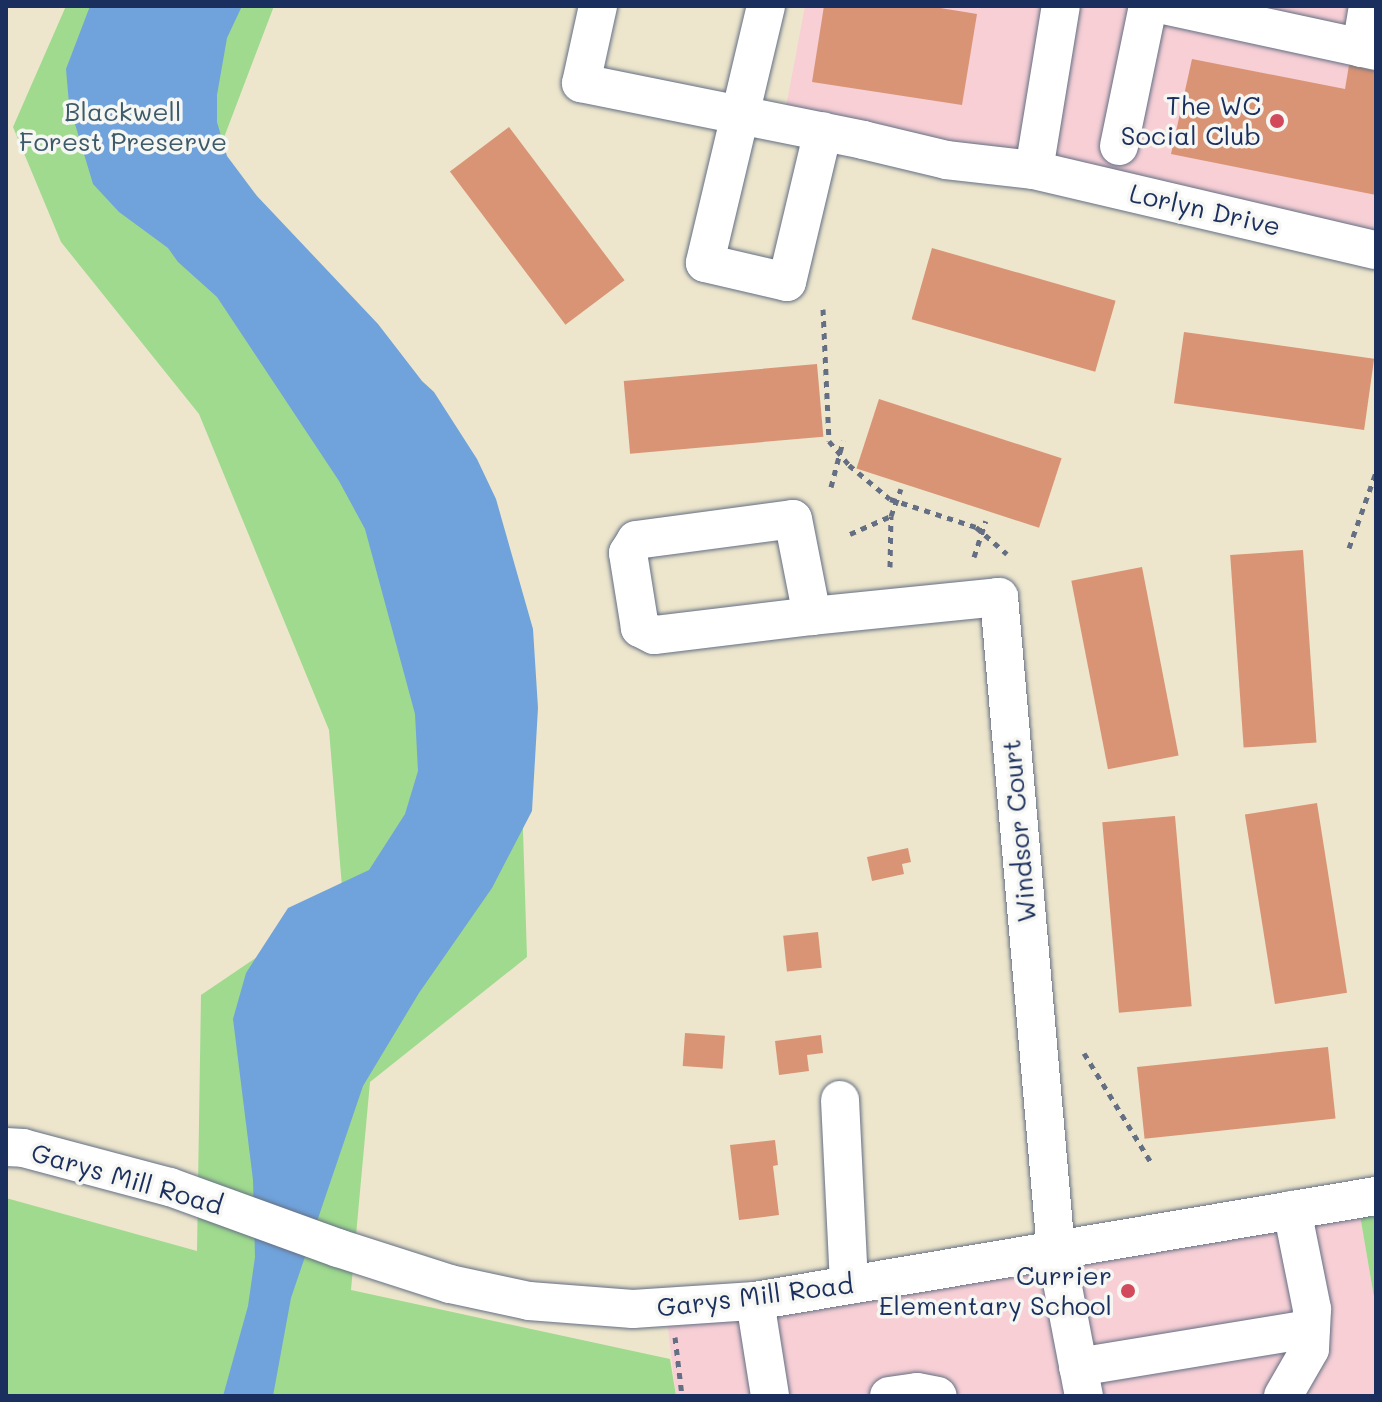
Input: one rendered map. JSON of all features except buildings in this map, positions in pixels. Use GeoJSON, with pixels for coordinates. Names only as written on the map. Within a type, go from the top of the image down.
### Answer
{"type":"FeatureCollection","features":[{"type":"Feature","properties":{"kind":"street","name":"Lorlyn Drive"},"geometry":{"type":"LineString","coordinates":[[598,6],[581,83],[823,131],[946,160],[1034,170],[1376,250]]}},
{"type":"Feature","properties":{"kind":"street"},"geometry":{"type":"LineString","coordinates":[[766,6],[705,263],[787,282],[823,131]]}},
{"type":"Feature","properties":{"kind":"street"},"geometry":{"type":"LineString","coordinates":[[1034,170],[1061,6]]}},
{"type":"Feature","properties":{"kind":"street"},"geometry":{"type":"LineString","coordinates":[[1119,146],[1148,6]]}},
{"type":"Feature","properties":{"kind":"street"},"geometry":{"type":"LineString","coordinates":[[1168,6],[1368,50],[1368,6]]}},
{"type":"Feature","properties":{"kind":"street","name":"Windsor Court"},"geometry":{"type":"LineString","coordinates":[[812,616],[793,519],[636,540],[628,553],[640,628],[654,635],[999,597],[1056,1251]]}},
{"type":"Feature","properties":{"kind":"street"},"geometry":{"type":"LineString","coordinates":[[840,1100],[849,1285]]}},
{"type":"Feature","properties":{"kind":"street","name":"Garys Mill Road"},"geometry":{"type":"LineString","coordinates":[[6,1147],[23,1148],[170,1187],[338,1248],[450,1284],[529,1301],[633,1309],[755,1301],[1376,1196]]}},
{"type":"Feature","properties":{"kind":"street"},"geometry":{"type":"LineString","coordinates":[[1283,1396],[1310,1349],[1312,1309],[1292,1210]]}},
{"type":"Feature","properties":{"kind":"street"},"geometry":{"type":"LineString","coordinates":[[1056,1251],[1081,1382],[1311,1329]]}},
{"type":"Feature","properties":{"kind":"street"},"geometry":{"type":"LineString","coordinates":[[755,1301],[770,1396]]}},
{"type":"Feature","properties":{"kind":"street"},"geometry":{"type":"LineString","coordinates":[[889,1396],[917,1392],[938,1396]]}},
{"type":"Feature","properties":{"kind":"path"},"geometry":{"type":"LineString","coordinates":[[823,309],[829,441],[849,465],[890,499],[976,527],[1007,554]]}},
{"type":"Feature","properties":{"kind":"path"},"geometry":{"type":"LineString","coordinates":[[831,487],[843,441]]}},
{"type":"Feature","properties":{"kind":"path"},"geometry":{"type":"LineString","coordinates":[[1349,548],[1376,472]]}},
{"type":"Feature","properties":{"kind":"path"},"geometry":{"type":"LineString","coordinates":[[890,567],[891,516],[901,489]]}},
{"type":"Feature","properties":{"kind":"path"},"geometry":{"type":"LineString","coordinates":[[850,534],[891,516]]}},
{"type":"Feature","properties":{"kind":"path"},"geometry":{"type":"LineString","coordinates":[[974,557],[986,521]]}},
{"type":"Feature","properties":{"kind":"path"},"geometry":{"type":"LineString","coordinates":[[1084,1053],[1152,1164]]}},
{"type":"Feature","properties":{"kind":"path"},"geometry":{"type":"LineString","coordinates":[[672,1308],[682,1396]]}},
{"type":"Feature","properties":{"kind":"shaded area"},"geometry":{"type":"Polygon","coordinates":[[[805,6],[1376,6],[1376,231],[786,107],[805,6]]]}},
{"type":"Feature","properties":{"kind":"shaded area","name":"Currier Elementary School"},"geometry":{"type":"Polygon","coordinates":[[[1360,1215],[1376,1309],[1376,1396],[676,1396],[667,1320],[1360,1215]]]}},
{"type":"Feature","properties":{"kind":"green space","name":"Blackwell Forest Preserve"},"geometry":{"type":"Polygon","coordinates":[[[66,6],[274,6],[220,148],[520,736],[527,957],[370,1082],[351,1290],[670,1359],[676,1396],[6,1396],[6,1198],[197,1251],[201,995],[343,899],[329,730],[199,414],[61,242],[13,127],[66,6]]]}},
{"type":"Feature","properties":{"kind":"green space"},"geometry":{"type":"Polygon","coordinates":[[[1376,1211],[1376,1309],[1360,1215],[1376,1211]]]}},
{"type":"Feature","properties":{"kind":"water"},"geometry":{"type":"Polygon","coordinates":[[[90,6],[242,6],[227,38],[217,95],[217,122],[227,156],[257,196],[378,324],[434,392],[477,459],[496,499],[533,629],[538,708],[532,811],[492,888],[419,993],[363,1086],[291,1298],[273,1396],[223,1396],[248,1306],[255,1257],[253,1180],[233,1019],[246,973],[288,908],[369,870],[405,814],[418,771],[415,714],[365,529],[339,481],[217,297],[178,262],[168,248],[119,212],[93,184],[69,104],[66,69],[90,6]]]}},
{"type":"Feature","properties":{"kind":"place","name":"The WC Social Club"},"geometry":{"type":"Point","coordinates":[1277,121]}},
{"type":"Feature","properties":{"kind":"place","name":"Currier Elementary School"},"geometry":{"type":"Point","coordinates":[1128,1291]}}]}
